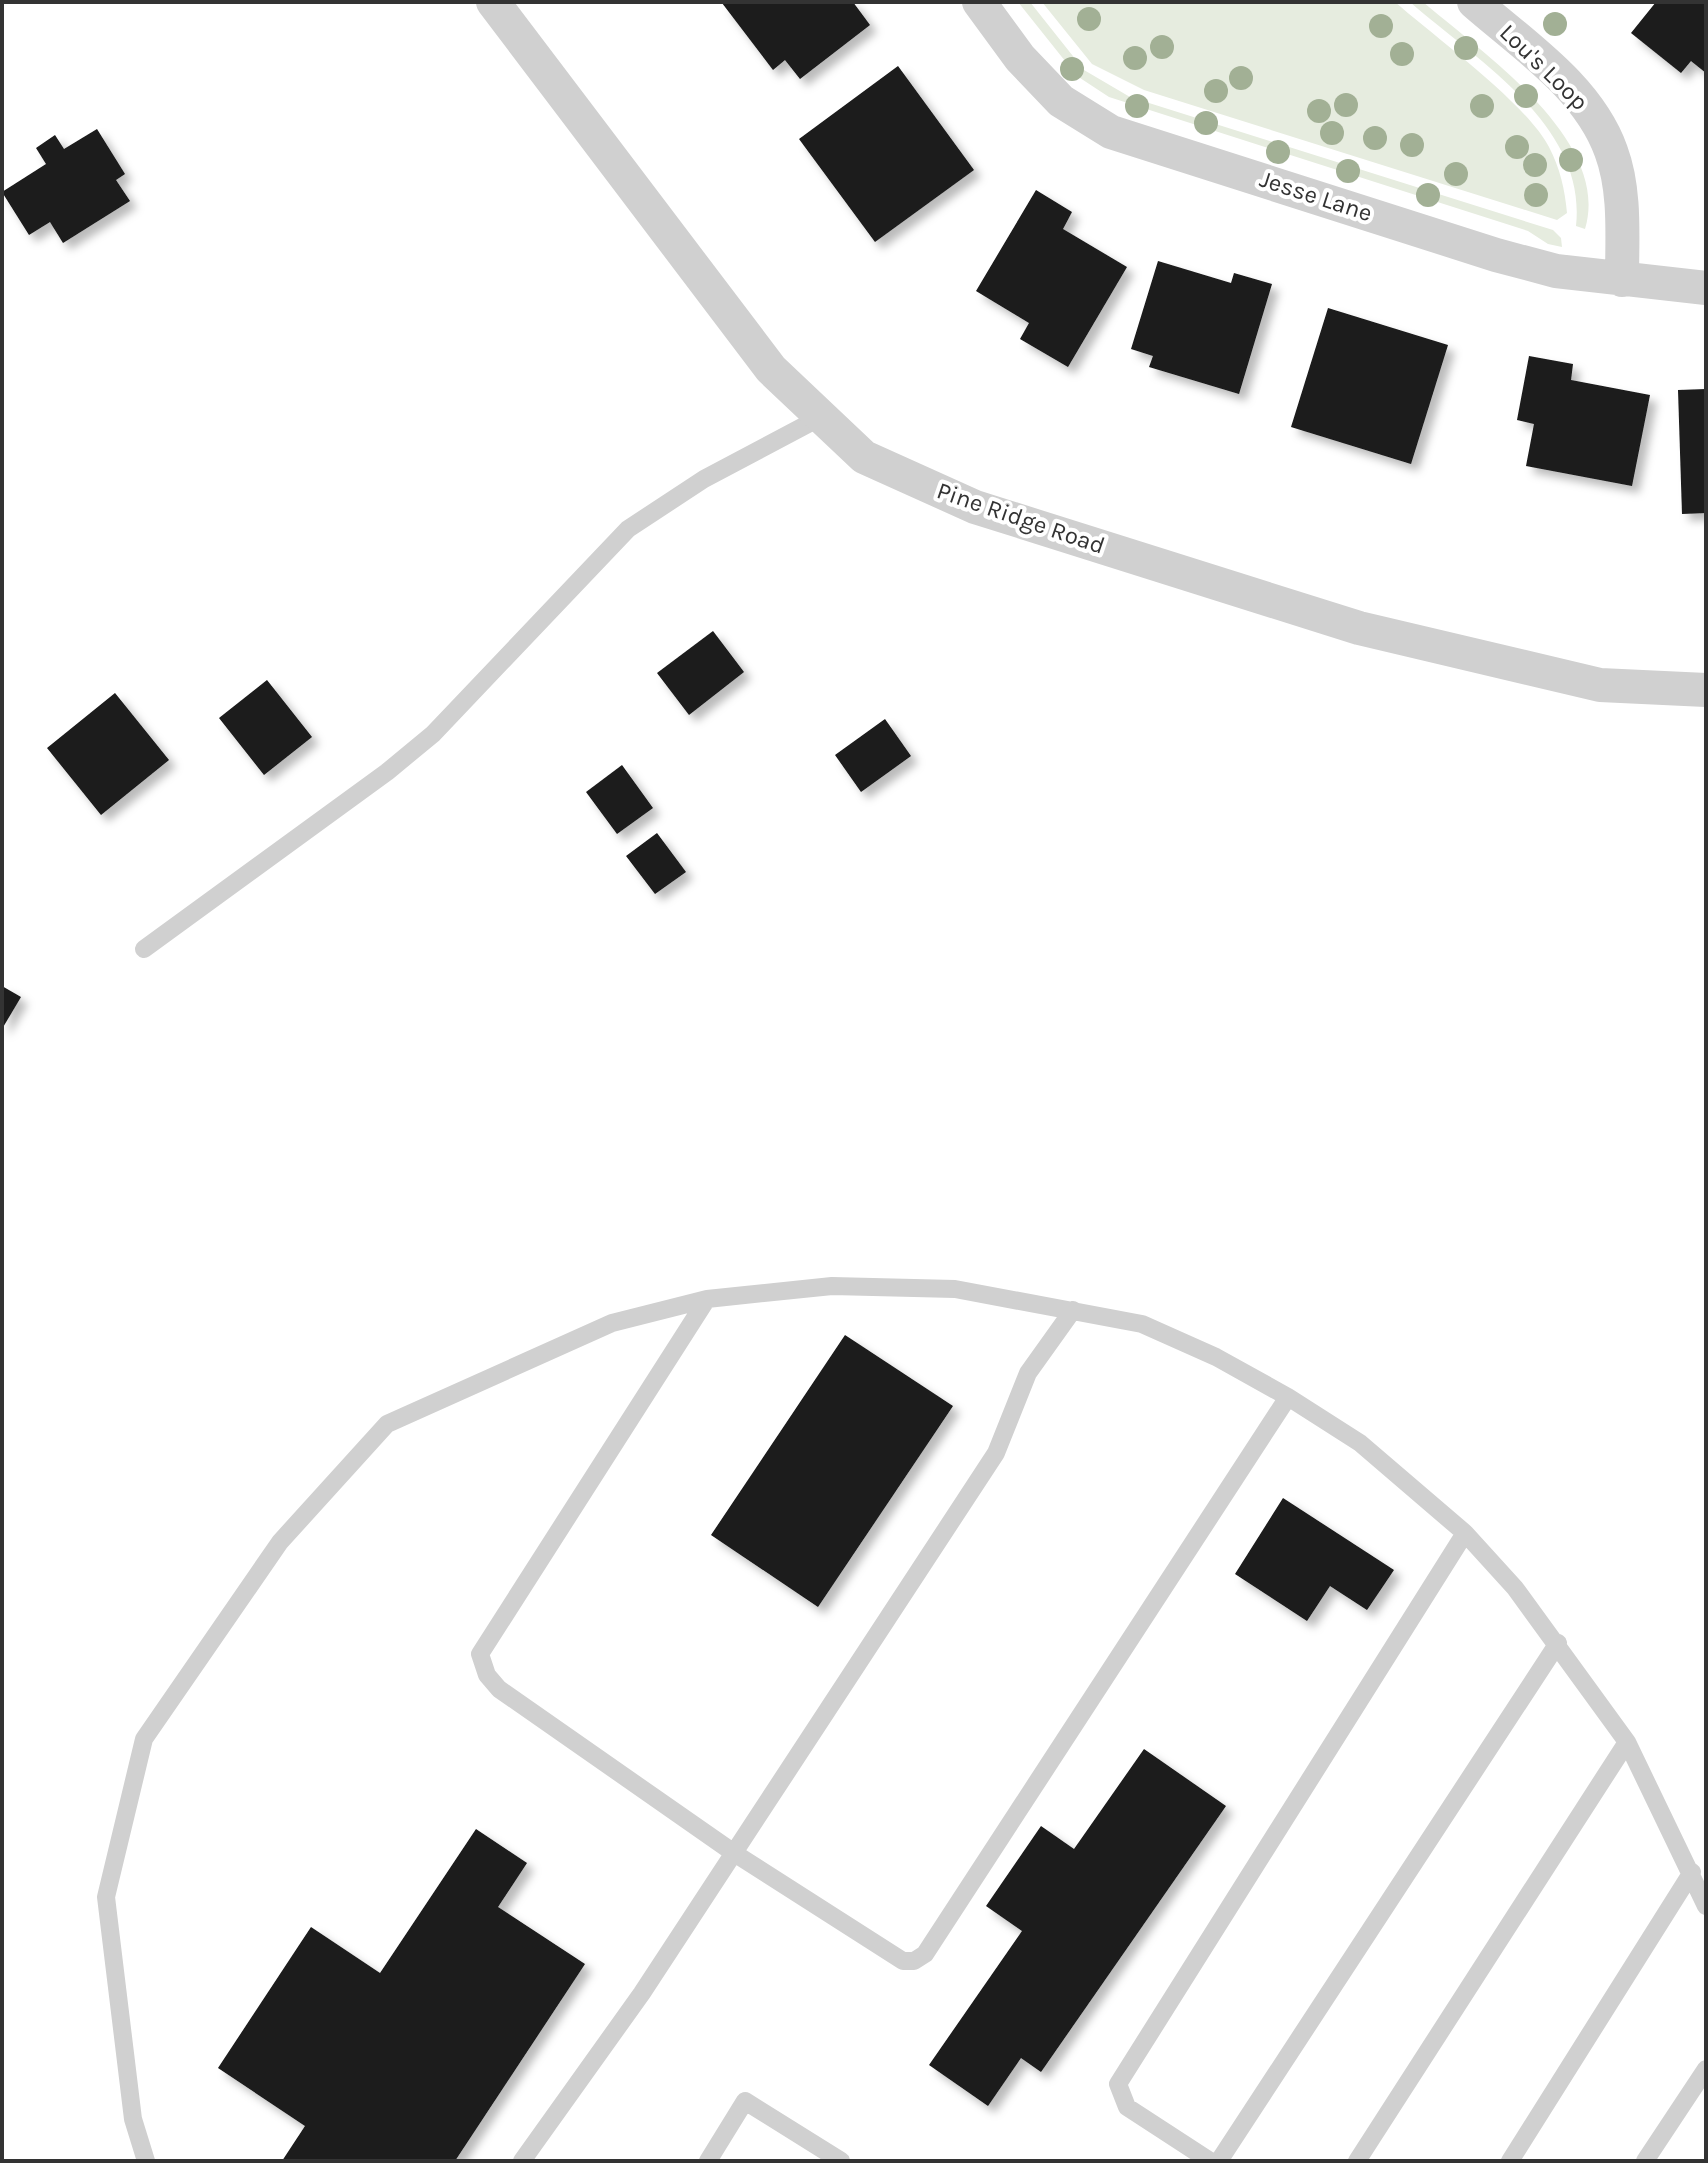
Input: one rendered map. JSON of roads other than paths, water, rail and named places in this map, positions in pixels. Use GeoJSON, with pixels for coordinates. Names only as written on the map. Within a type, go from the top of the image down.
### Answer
{"type":"FeatureCollection","features":[{"type":"Feature","properties":{"kind":"street","name":"Pine Ridge Road"},"geometry":{"type":"LineString","coordinates":[[493,2],[771,369],[864,457],[975,507],[1359,628],[1600,685],[1706,690]]}},
{"type":"Feature","properties":{"kind":"street","name":"Jesse Lane"},"geometry":{"type":"LineString","coordinates":[[979,2],[1020,58],[1061,101],[1111,132],[1496,255],[1556,271],[1706,288]]}},
{"type":"Feature","properties":{"kind":"street","name":"Lou's Loop"},"geometry":{"type":"LineString","coordinates":[[1474,2],[1568,84],[1595,118],[1612,152],[1621,191],[1622,280]]}},
{"type":"Feature","properties":{"kind":"lane"},"geometry":{"type":"LineString","coordinates":[[144,949],[387,772],[433,734],[628,529],[704,479],[821,417]]}},
{"type":"Feature","properties":{"kind":"lane"},"geometry":{"type":"LineString","coordinates":[[146,2161],[133,2119],[106,1897],[144,1739],[280,1542],[387,1424],[612,1323],[707,1299],[832,1286],[955,1289],[1142,1324],[1216,1357],[1288,1397],[1360,1443],[1465,1533],[1558,1643],[1627,1742],[1706,1906]]}},
{"type":"Feature","properties":{"kind":"lane"},"geometry":{"type":"LineString","coordinates":[[707,1299],[480,1654],[487,1675],[499,1689],[734,1853],[903,1961],[914,1961],[925,1954],[1288,1397]]}},
{"type":"Feature","properties":{"kind":"lane"},"geometry":{"type":"LineString","coordinates":[[522,2161],[642,1993],[996,1453],[1028,1373],[1073,1310]]}},
{"type":"Feature","properties":{"kind":"lane"},"geometry":{"type":"LineString","coordinates":[[1210,2161],[1127,2107],[1118,2084],[1465,1533]]}},
{"type":"Feature","properties":{"kind":"lane"},"geometry":{"type":"LineString","coordinates":[[1219,2161],[1558,1643]]}},
{"type":"Feature","properties":{"kind":"lane"},"geometry":{"type":"LineString","coordinates":[[1357,2161],[1627,1742]]}},
{"type":"Feature","properties":{"kind":"lane"},"geometry":{"type":"LineString","coordinates":[[1510,2161],[1692,1872]]}},
{"type":"Feature","properties":{"kind":"lane"},"geometry":{"type":"LineString","coordinates":[[1645,2161],[1706,2069]]}},
{"type":"Feature","properties":{"kind":"lane"},"geometry":{"type":"LineString","coordinates":[[708,2161],[745,2101],[841,2161]]}}]}
